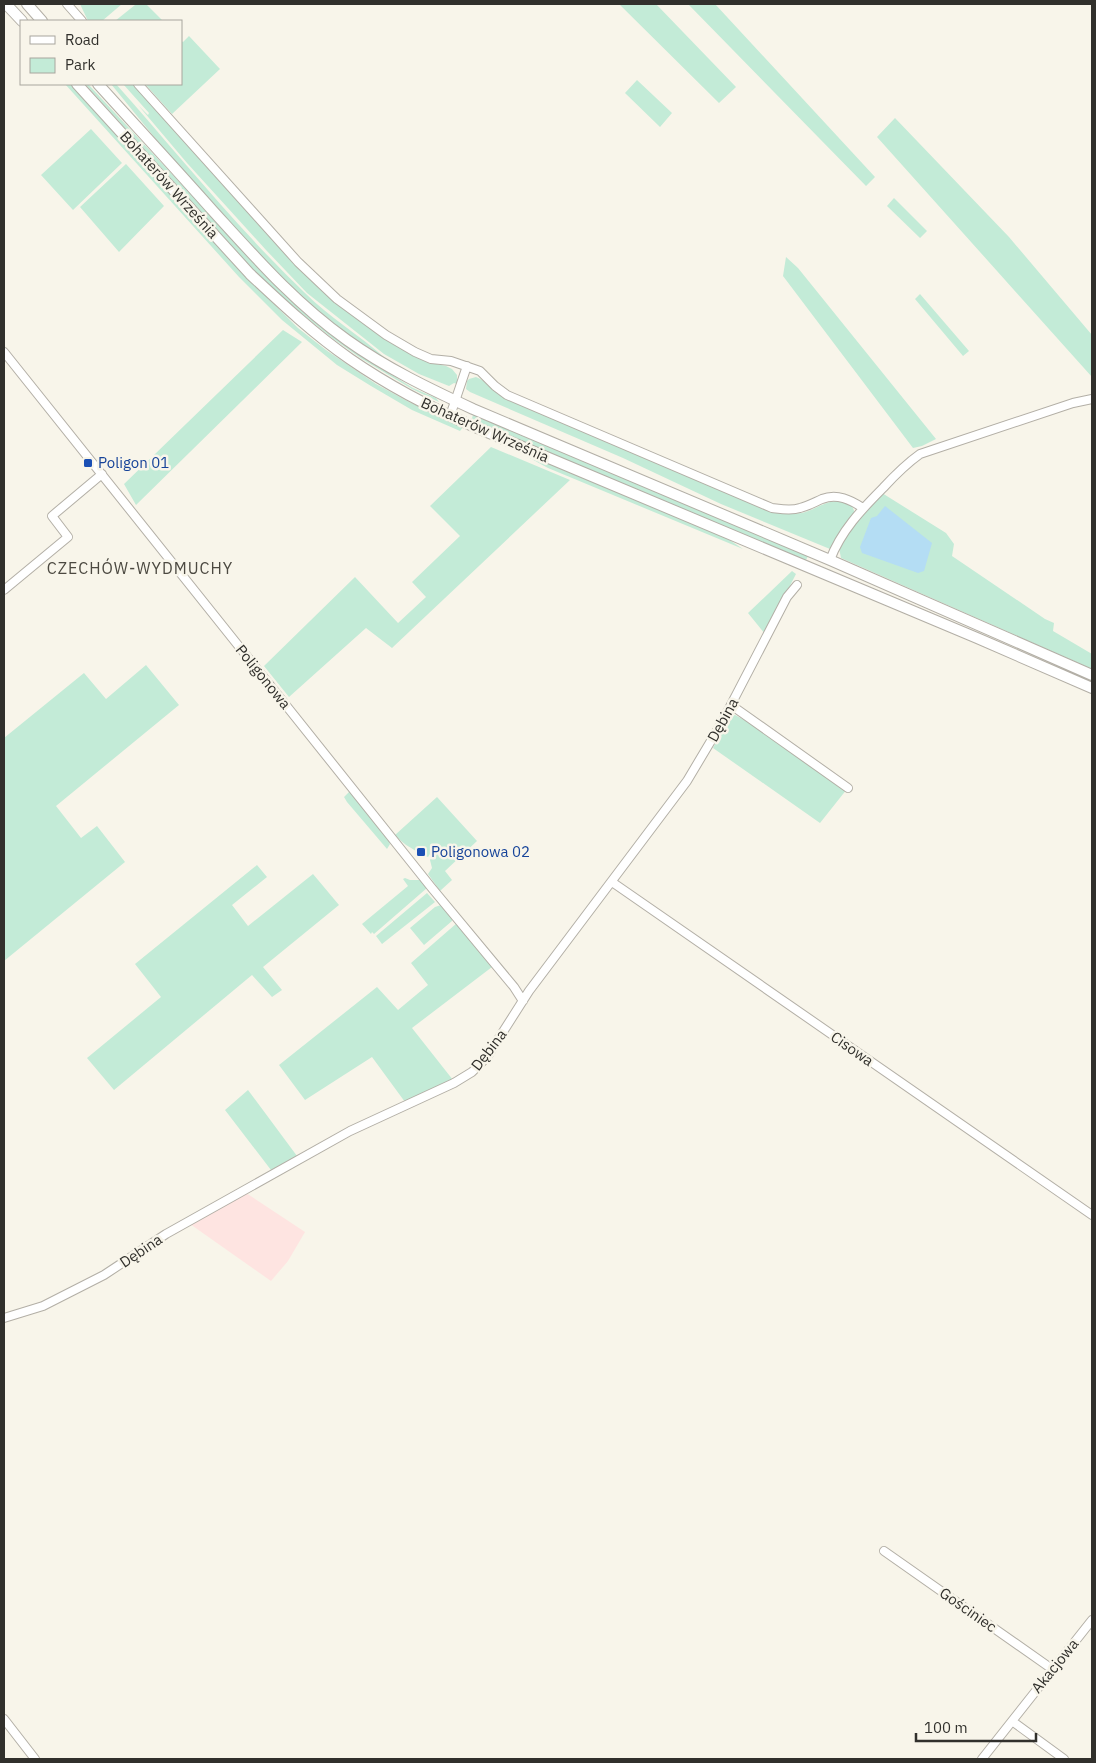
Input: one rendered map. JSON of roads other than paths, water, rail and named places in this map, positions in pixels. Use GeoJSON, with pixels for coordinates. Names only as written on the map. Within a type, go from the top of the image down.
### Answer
{"type":"FeatureCollection","features":[{"type":"Feature","properties":{"kind":"main road"},"geometry":{"type":"LineString","coordinates":[[6,4],[21,20]]}},
{"type":"Feature","properties":{"kind":"main road"},"geometry":{"type":"LineString","coordinates":[[27,4],[41,20]]}},
{"type":"Feature","properties":{"kind":"main road","name":"Bohaterów Września"},"geometry":{"type":"LineString","coordinates":[[78,85],[250,274],[311,330],[384,381],[436,410],[1092,688]]}},
{"type":"Feature","properties":{"kind":"main road","name":"Bohaterów Września"},"geometry":{"type":"LineString","coordinates":[[99,85],[292,296],[327,325],[367,353],[402,374],[456,401],[535,436],[830,560],[1092,675]]}},
{"type":"Feature","properties":{"kind":"street"},"geometry":{"type":"LineString","coordinates":[[67,4],[81,20]]}},
{"type":"Feature","properties":{"kind":"street"},"geometry":{"type":"LineString","coordinates":[[139,85],[298,262],[337,299],[386,335],[415,352],[431,359],[451,362],[480,371],[495,386],[507,394],[772,508],[784,510],[798,509],[824,498],[840,497],[848,499],[863,508]]}},
{"type":"Feature","properties":{"kind":"street","name":"Poligonowa"},"geometry":{"type":"LineString","coordinates":[[4,352],[431,887],[516,989],[523,1001]]}},
{"type":"Feature","properties":{"kind":"street"},"geometry":{"type":"LineString","coordinates":[[450,416],[467,366]]}},
{"type":"Feature","properties":{"kind":"street"},"geometry":{"type":"LineString","coordinates":[[830,560],[842,535],[863,508],[906,463],[920,454],[1073,403],[1092,399]]}},
{"type":"Feature","properties":{"kind":"street"},"geometry":{"type":"LineString","coordinates":[[4,590],[68,537],[52,516],[102,474]]}},
{"type":"Feature","properties":{"kind":"street","name":"Dębina"},"geometry":{"type":"LineString","coordinates":[[4,1318],[43,1306],[104,1275],[160,1238],[350,1131],[465,1078],[487,1057],[528,991],[687,781],[731,705],[787,597],[797,585]]}},
{"type":"Feature","properties":{"kind":"street"},"geometry":{"type":"LineString","coordinates":[[731,705],[848,788]]}},
{"type":"Feature","properties":{"kind":"street","name":"Cisowa"},"geometry":{"type":"LineString","coordinates":[[612,882],[1092,1215]]}},
{"type":"Feature","properties":{"kind":"street"},"geometry":{"type":"LineString","coordinates":[[516,989],[528,991]]}},
{"type":"Feature","properties":{"kind":"street","name":"Gościniec"},"geometry":{"type":"LineString","coordinates":[[884,1551],[1052,1668]]}},
{"type":"Feature","properties":{"kind":"street","name":"Akacjowa"},"geometry":{"type":"LineString","coordinates":[[982,1759],[1052,1668],[1092,1620]]}},
{"type":"Feature","properties":{"kind":"street"},"geometry":{"type":"LineString","coordinates":[[4,1719],[8,1731],[35,1759]]}},
{"type":"Feature","properties":{"kind":"street"},"geometry":{"type":"LineString","coordinates":[[1012,1721],[1064,1759]]}},
{"type":"Feature","properties":{"kind":"water"},"geometry":{"type":"Polygon","coordinates":[[[885,506],[932,543],[924,571],[918,573],[862,553],[860,547],[871,518],[877,516],[885,506]]]}},
{"type":"Feature","properties":{"kind":"place","name":"Poligon 01"},"geometry":{"type":"Point","coordinates":[88,463]}},
{"type":"Feature","properties":{"kind":"place","name":"Poligonowa 02"},"geometry":{"type":"Point","coordinates":[421,852]}},
{"type":"Feature","properties":{"kind":"district","name":"CZECHÓW-WYDMUCHY"},"geometry":{"type":"Point","coordinates":[140,568]}}]}
